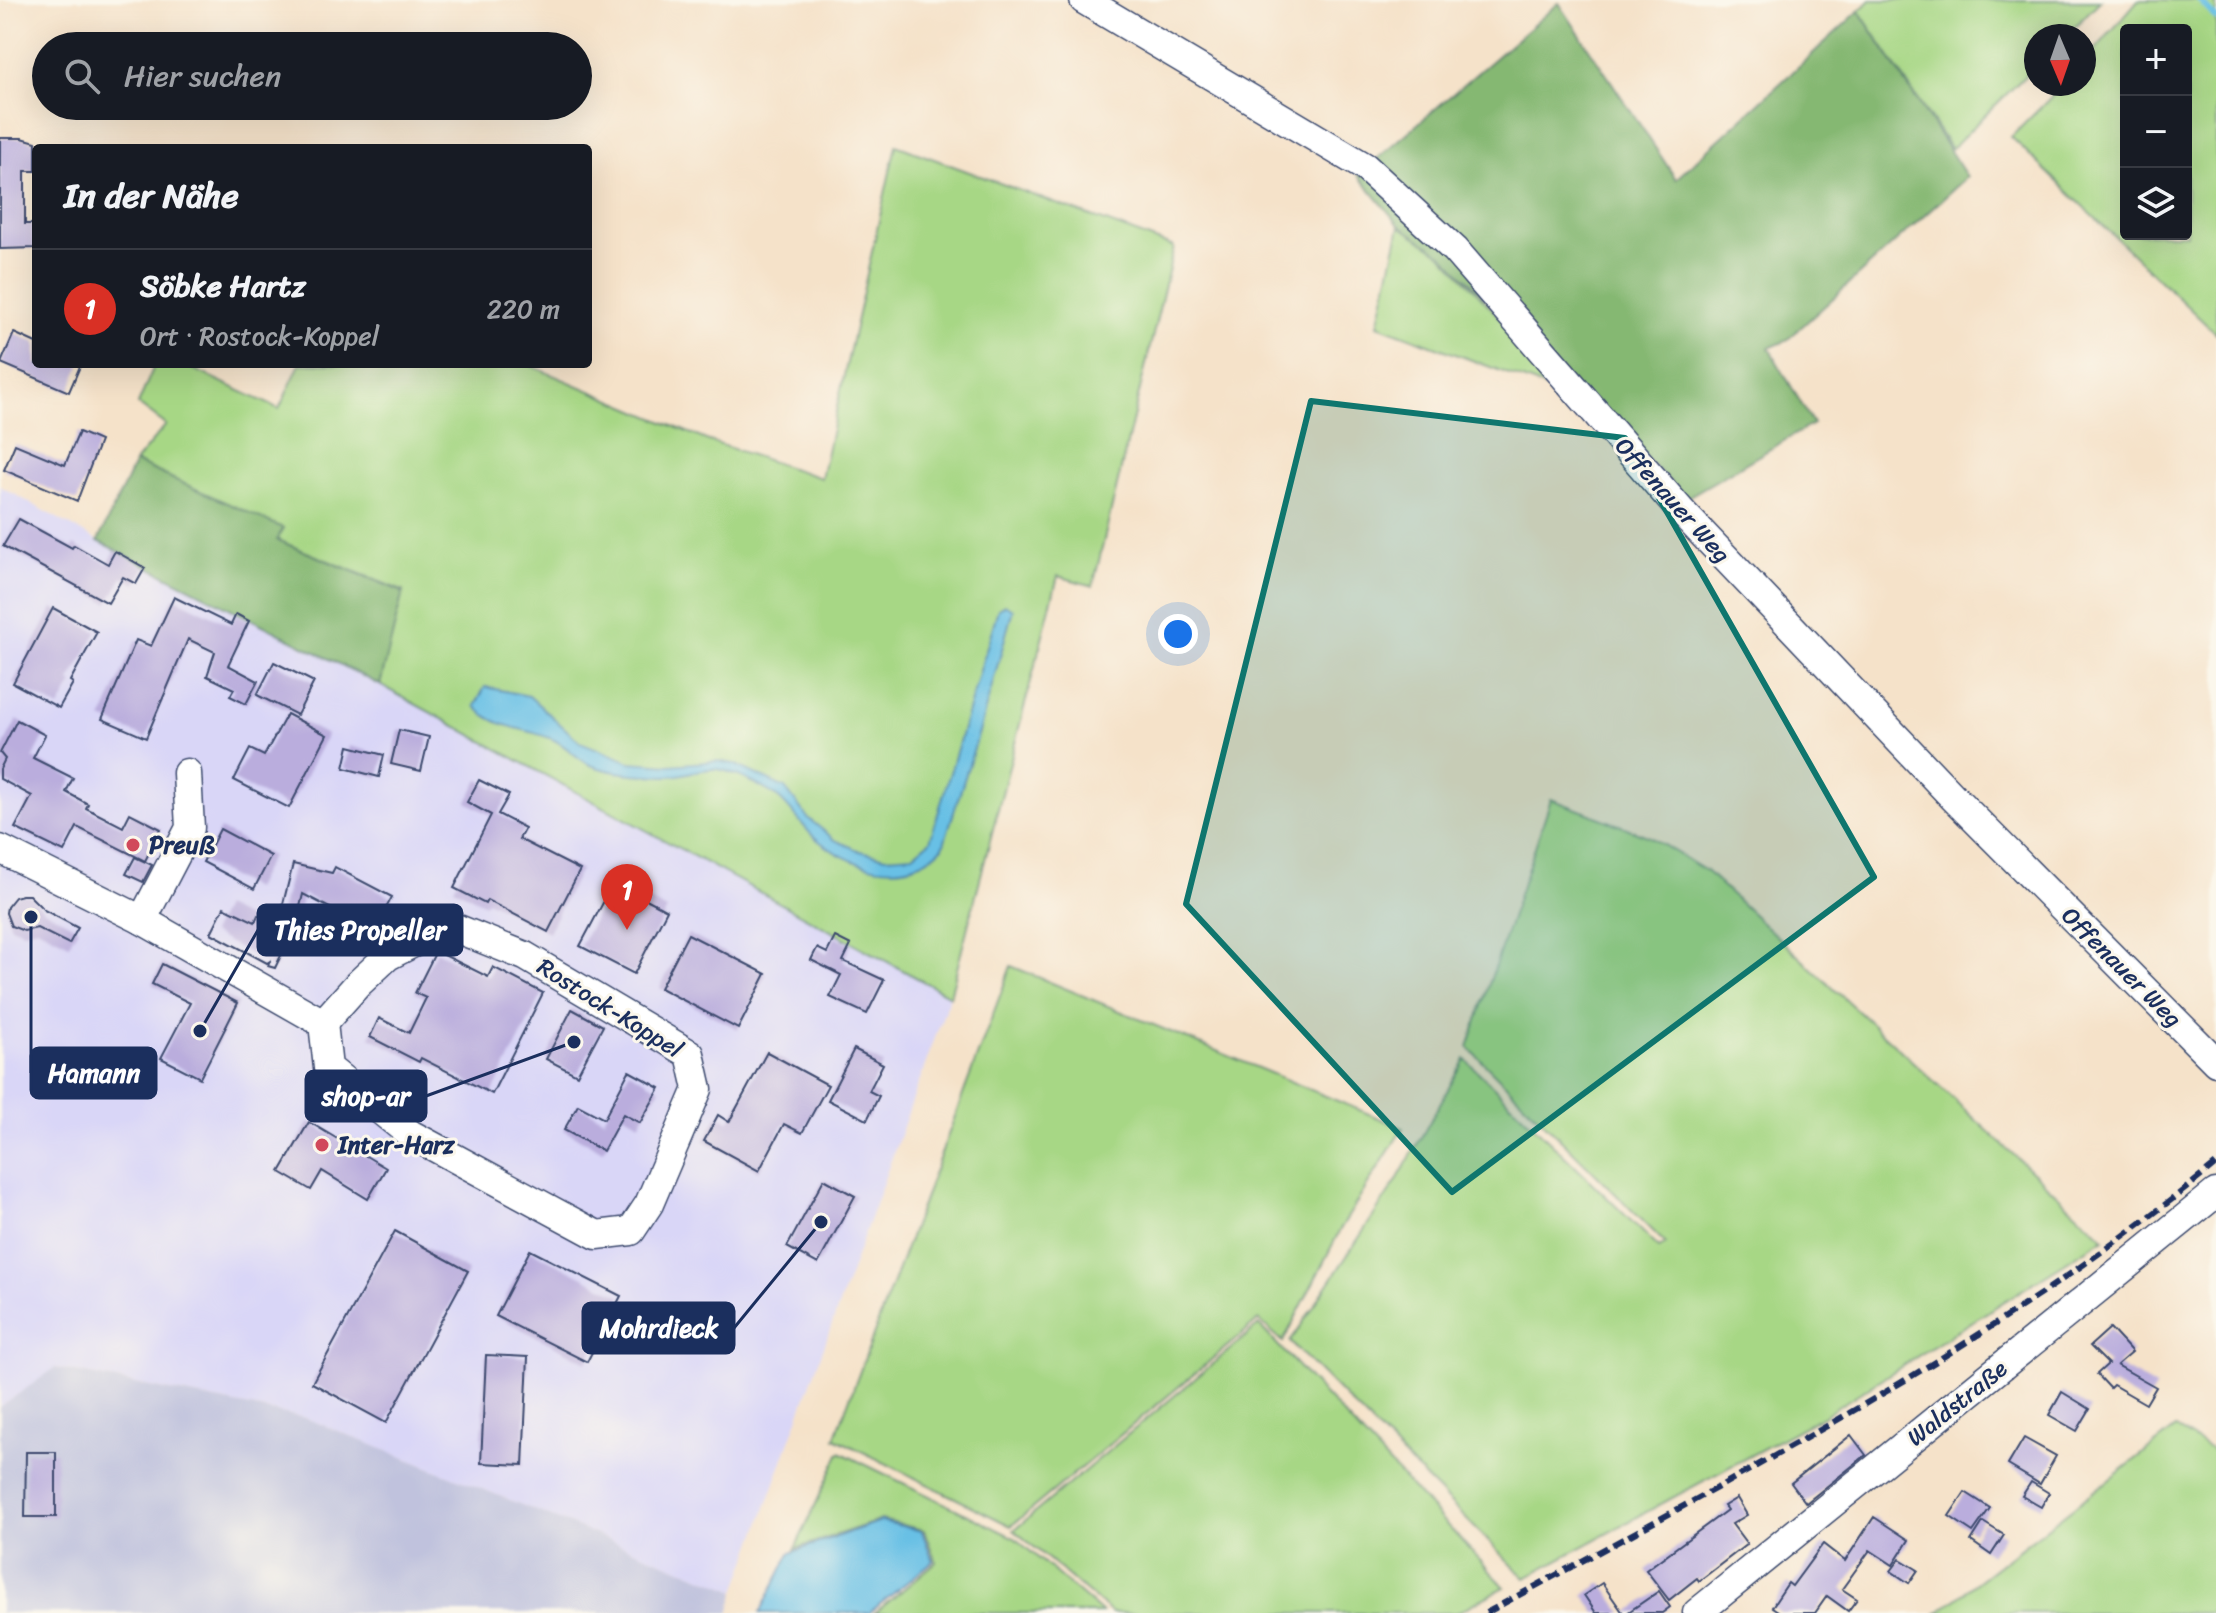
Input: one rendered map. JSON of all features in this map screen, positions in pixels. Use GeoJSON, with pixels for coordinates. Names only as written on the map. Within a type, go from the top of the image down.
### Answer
{"type":"FeatureCollection","features":[{"type":"Feature","properties":{"kind":"street","name":"Offenauer Weg"},"geometry":{"type":"LineString","coordinates":[[1084,0],[1365,167],[1455,250],[1681,511],[1954,798],[2216,1062]]}},
{"type":"Feature","properties":{"kind":"street"},"geometry":{"type":"LineString","coordinates":[[142,920],[190,828],[187,773]]}},
{"type":"Feature","properties":{"kind":"street"},"geometry":{"type":"LineString","coordinates":[[0,849],[142,920],[323,1023]]}},
{"type":"Feature","properties":{"kind":"street","name":"Rostock-Koppel"},"geometry":{"type":"LineString","coordinates":[[448,925],[525,956],[690,1054],[698,1089],[649,1204],[631,1231],[597,1235],[410,1134],[328,1068],[323,1023],[388,956],[448,925]]}},
{"type":"Feature","properties":{"kind":"street","name":"Waldstraße"},"geometry":{"type":"LineString","coordinates":[[1697,1613],[2216,1193]]}},
{"type":"Feature","properties":{"kind":"highlighted area"},"geometry":{"type":"Polygon","coordinates":[[[1311,401],[1625,438],[1874,877],[1452,1192],[1186,904],[1311,401]]]}},
{"type":"Feature","properties":{"kind":"shaded area"},"geometry":{"type":"Polygon","coordinates":[[[0,486],[98,541],[380,685],[950,996],[736,1591],[305,1418],[56,1368],[0,1407],[0,486]]]}},
{"type":"Feature","properties":{"kind":"shaded area"},"geometry":{"type":"Polygon","coordinates":[[[55,1368],[305,1418],[736,1591],[729,1613],[0,1613],[0,1407],[55,1368]]]}},
{"type":"Feature","properties":{"kind":"green space"},"geometry":{"type":"Polygon","coordinates":[[[1870,0],[2101,0],[2077,24],[2024,24],[2024,77],[1951,149],[1859,11],[1870,0]]]}},
{"type":"Feature","properties":{"kind":"green space"},"geometry":{"type":"Polygon","coordinates":[[[2138,0],[2216,0],[2216,334],[2011,137],[2052,96],[2096,96],[2096,49],[2138,0]]]}},
{"type":"Feature","properties":{"kind":"green space"},"geometry":{"type":"Polygon","coordinates":[[[1559,3],[1676,179],[1859,11],[1967,177],[1786,341],[1769,348],[1813,424],[1686,498],[1443,255],[1400,226],[1358,175],[1559,3]]]}},
{"type":"Feature","properties":{"kind":"green space"},"geometry":{"type":"Polygon","coordinates":[[[896,145],[1174,247],[1093,586],[1058,576],[950,996],[380,685],[403,591],[277,540],[282,528],[135,462],[166,425],[138,404],[153,368],[192,368],[279,409],[298,368],[536,368],[706,440],[821,478],[896,145]]]}},
{"type":"Feature","properties":{"kind":"green space"},"geometry":{"type":"Polygon","coordinates":[[[1400,226],[1443,255],[1573,398],[1378,325],[1400,226]]]}},
{"type":"Feature","properties":{"kind":"green space"},"geometry":{"type":"Polygon","coordinates":[[[135,462],[283,528],[277,540],[403,592],[380,685],[98,541],[135,462]]]}},
{"type":"Feature","properties":{"kind":"green space"},"geometry":{"type":"Polygon","coordinates":[[[1551,799],[1650,837],[1706,871],[2104,1238],[1825,1415],[1525,1578],[1290,1342],[1396,1182],[1465,1059],[1659,1248],[1666,1244],[1468,1047],[1551,799]]]}},
{"type":"Feature","properties":{"kind":"green space"},"geometry":{"type":"Polygon","coordinates":[[[1011,966],[1403,1128],[1341,1228],[1283,1342],[1259,1320],[1011,1526],[835,1438],[1011,966]]]}},
{"type":"Feature","properties":{"kind":"green space"},"geometry":{"type":"Polygon","coordinates":[[[1259,1325],[1505,1587],[1456,1613],[1112,1613],[1014,1530],[1259,1325]]]}},
{"type":"Feature","properties":{"kind":"green space"},"geometry":{"type":"Polygon","coordinates":[[[2176,1428],[2216,1452],[2216,1613],[1937,1613],[2176,1428]]]}},
{"type":"Feature","properties":{"kind":"green space"},"geometry":{"type":"Polygon","coordinates":[[[840,1452],[1015,1538],[1102,1613],[875,1613],[936,1562],[924,1530],[881,1520],[795,1549],[840,1452]]]}},
{"type":"Feature","properties":{"kind":"water"},"geometry":{"type":"Polygon","coordinates":[[[1006,605],[1013,609],[943,847],[912,866],[877,868],[842,856],[812,835],[780,799],[732,773],[711,769],[665,776],[601,769],[582,761],[542,735],[491,719],[475,706],[485,687],[529,696],[580,742],[630,762],[669,765],[718,761],[734,764],[785,788],[808,818],[835,840],[860,851],[886,857],[913,855],[930,841],[998,609],[1006,605]]]}},
{"type":"Feature","properties":{"kind":"water"},"geometry":{"type":"Polygon","coordinates":[[[881,1521],[922,1531],[933,1561],[869,1613],[760,1613],[790,1553],[881,1521]]]}},
{"type":"Feature","properties":{"kind":"building"},"geometry":{"type":"Polygon","coordinates":[[[0,138],[22,138],[36,142],[32,144],[32,171],[25,171],[25,224],[32,224],[32,248],[0,249],[0,138]]]}},
{"type":"Feature","properties":{"kind":"building"},"geometry":{"type":"Polygon","coordinates":[[[14,333],[32,341],[32,368],[79,368],[69,392],[1,363],[14,333]]]}},
{"type":"Feature","properties":{"kind":"building"},"geometry":{"type":"Polygon","coordinates":[[[79,432],[100,441],[77,501],[4,470],[15,444],[65,465],[79,432]]]}},
{"type":"Feature","properties":{"kind":"building"},"geometry":{"type":"Polygon","coordinates":[[[19,519],[108,564],[115,551],[145,568],[136,584],[123,577],[108,603],[3,546],[19,519]]]}},
{"type":"Feature","properties":{"kind":"building"},"geometry":{"type":"Polygon","coordinates":[[[174,597],[231,625],[236,614],[249,621],[228,665],[258,681],[246,704],[230,696],[234,689],[207,676],[215,652],[188,639],[146,738],[102,719],[136,640],[151,646],[174,597]]]}},
{"type":"Feature","properties":{"kind":"building"},"geometry":{"type":"Polygon","coordinates":[[[53,608],[97,632],[59,708],[13,683],[53,608]]]}},
{"type":"Feature","properties":{"kind":"building"},"geometry":{"type":"Polygon","coordinates":[[[274,662],[314,682],[297,715],[257,695],[274,662]]]}},
{"type":"Feature","properties":{"kind":"building"},"geometry":{"type":"Polygon","coordinates":[[[287,714],[327,735],[289,808],[234,780],[250,749],[264,756],[287,714]]]}},
{"type":"Feature","properties":{"kind":"building"},"geometry":{"type":"Polygon","coordinates":[[[17,720],[45,735],[33,758],[73,778],[66,792],[88,804],[86,808],[123,827],[130,813],[161,829],[145,861],[77,827],[64,852],[15,828],[32,796],[0,779],[0,769],[5,759],[0,753],[17,720]]]}},
{"type":"Feature","properties":{"kind":"building"},"geometry":{"type":"Polygon","coordinates":[[[399,730],[429,737],[421,771],[391,764],[399,730]]]}},
{"type":"Feature","properties":{"kind":"building"},"geometry":{"type":"Polygon","coordinates":[[[349,746],[384,755],[379,777],[344,768],[349,746]]]}},
{"type":"Feature","properties":{"kind":"building"},"geometry":{"type":"Polygon","coordinates":[[[479,780],[509,795],[498,814],[525,828],[519,839],[580,870],[548,932],[487,900],[485,904],[454,888],[491,815],[467,802],[479,780]]]}},
{"type":"Feature","properties":{"kind":"building"},"geometry":{"type":"Polygon","coordinates":[[[220,829],[271,856],[254,889],[203,862],[220,829]]]}},
{"type":"Feature","properties":{"kind":"building"},"geometry":{"type":"Polygon","coordinates":[[[135,857],[152,865],[143,882],[126,874],[135,857]]]}},
{"type":"Feature","properties":{"kind":"building"},"geometry":{"type":"Polygon","coordinates":[[[293,864],[332,873],[335,867],[392,897],[374,931],[303,894],[296,924],[275,968],[268,966],[270,961],[267,963],[211,933],[224,907],[255,922],[258,915],[278,924],[293,864]]]}},
{"type":"Feature","properties":{"kind":"building"},"geometry":{"type":"Polygon","coordinates":[[[614,882],[667,910],[634,974],[580,946],[614,882]]]}},
{"type":"Feature","properties":{"kind":"building"},"geometry":{"type":"Polygon","coordinates":[[[29,895],[44,910],[78,928],[69,944],[37,928],[24,931],[11,926],[7,907],[15,897],[29,895]]]}},
{"type":"Feature","properties":{"kind":"building"},"geometry":{"type":"Polygon","coordinates":[[[688,934],[766,974],[738,1029],[660,988],[688,934]]]}},
{"type":"Feature","properties":{"kind":"building"},"geometry":{"type":"Polygon","coordinates":[[[835,937],[851,945],[843,961],[884,980],[867,1014],[830,997],[841,975],[811,960],[817,948],[827,953],[835,937]]]}},
{"type":"Feature","properties":{"kind":"building"},"geometry":{"type":"Polygon","coordinates":[[[436,951],[488,977],[493,967],[543,993],[492,1094],[421,1058],[419,1062],[370,1037],[379,1018],[409,1033],[426,998],[415,993],[436,951]]]}},
{"type":"Feature","properties":{"kind":"building"},"geometry":{"type":"Polygon","coordinates":[[[162,964],[238,1003],[200,1078],[161,1058],[190,1003],[152,984],[162,964]]]}},
{"type":"Feature","properties":{"kind":"building"},"geometry":{"type":"Polygon","coordinates":[[[572,1009],[603,1026],[577,1075],[546,1059],[572,1009]]]}},
{"type":"Feature","properties":{"kind":"building"},"geometry":{"type":"Polygon","coordinates":[[[854,1049],[883,1064],[869,1091],[879,1096],[867,1120],[828,1100],[854,1049]]]}},
{"type":"Feature","properties":{"kind":"building"},"geometry":{"type":"Polygon","coordinates":[[[767,1052],[828,1085],[802,1133],[784,1124],[759,1171],[704,1141],[718,1115],[729,1122],[767,1052]]]}},
{"type":"Feature","properties":{"kind":"building"},"geometry":{"type":"Polygon","coordinates":[[[629,1071],[660,1088],[640,1123],[623,1114],[603,1151],[564,1130],[578,1105],[604,1119],[629,1071]]]}},
{"type":"Feature","properties":{"kind":"building","name":"Inter-Harz"},"geometry":{"type":"Polygon","coordinates":[[[309,1122],[386,1168],[368,1199],[322,1171],[311,1190],[280,1172],[309,1122]]]}},
{"type":"Feature","properties":{"kind":"building"},"geometry":{"type":"Polygon","coordinates":[[[824,1179],[855,1196],[818,1264],[787,1247],[824,1179]]]}},
{"type":"Feature","properties":{"kind":"building"},"geometry":{"type":"Polygon","coordinates":[[[395,1231],[468,1271],[386,1423],[312,1383],[395,1231]]]}},
{"type":"Feature","properties":{"kind":"building"},"geometry":{"type":"Polygon","coordinates":[[[530,1250],[621,1296],[587,1362],[496,1316],[530,1250]]]}},
{"type":"Feature","properties":{"kind":"building"},"geometry":{"type":"Polygon","coordinates":[[[2110,1328],[2132,1352],[2117,1365],[2156,1387],[2146,1404],[2113,1385],[2110,1388],[2097,1374],[2108,1364],[2090,1346],[2110,1328]]]}},
{"type":"Feature","properties":{"kind":"building"},"geometry":{"type":"Polygon","coordinates":[[[486,1355],[528,1357],[523,1465],[481,1463],[486,1355]]]}},
{"type":"Feature","properties":{"kind":"building"},"geometry":{"type":"Polygon","coordinates":[[[2062,1392],[2090,1409],[2077,1431],[2049,1415],[2062,1392]]]}},
{"type":"Feature","properties":{"kind":"building"},"geometry":{"type":"Polygon","coordinates":[[[1851,1435],[1866,1455],[1806,1503],[1791,1483],[1851,1435]]]}},
{"type":"Feature","properties":{"kind":"building"},"geometry":{"type":"Polygon","coordinates":[[[2024,1438],[2056,1456],[2040,1484],[2008,1465],[2024,1438]]]}},
{"type":"Feature","properties":{"kind":"building"},"geometry":{"type":"Polygon","coordinates":[[[26,1452],[56,1452],[56,1517],[25,1517],[26,1452]]]}},
{"type":"Feature","properties":{"kind":"building"},"geometry":{"type":"Polygon","coordinates":[[[2031,1482],[2049,1493],[2041,1507],[2022,1496],[2031,1482]]]}},
{"type":"Feature","properties":{"kind":"building"},"geometry":{"type":"Polygon","coordinates":[[[1965,1492],[1990,1508],[1973,1532],[1949,1516],[1965,1492]]]}},
{"type":"Feature","properties":{"kind":"building"},"geometry":{"type":"Polygon","coordinates":[[[1737,1498],[1747,1515],[1732,1524],[1747,1544],[1669,1600],[1646,1570],[1727,1510],[1724,1506],[1737,1498]]]}},
{"type":"Feature","properties":{"kind":"building"},"geometry":{"type":"Polygon","coordinates":[[[1874,1517],[1909,1540],[1893,1565],[1870,1550],[1842,1589],[1857,1599],[1848,1611],[1827,1596],[1815,1613],[1781,1613],[1772,1607],[1788,1583],[1792,1586],[1823,1544],[1845,1561],[1874,1517]]]}},
{"type":"Feature","properties":{"kind":"building"},"geometry":{"type":"Polygon","coordinates":[[[1983,1522],[2004,1535],[1991,1555],[1971,1541],[1983,1522]]]}},
{"type":"Feature","properties":{"kind":"building"},"geometry":{"type":"Polygon","coordinates":[[[1900,1559],[1918,1570],[1909,1583],[1891,1571],[1900,1559]]]}},
{"type":"Feature","properties":{"kind":"building"},"geometry":{"type":"Polygon","coordinates":[[[1602,1583],[1623,1613],[1596,1613],[1584,1595],[1602,1583]]]}},
{"type":"Feature","properties":{"kind":"building"},"geometry":{"type":"Polygon","coordinates":[[[1659,1591],[1670,1607],[1662,1613],[1627,1613],[1659,1591]]]}},
{"type":"Feature","properties":{"kind":"waterway"},"geometry":{"type":"LineString","coordinates":[[2199,0],[2216,18]]}},
{"type":"Feature","properties":{"kind":"railway"},"geometry":{"type":"LineString","coordinates":[[1486,1613],[1769,1459],[1954,1350],[2044,1292],[2216,1164]]}},
{"type":"Feature","properties":{"kind":"place","name":"Preuß"},"geometry":{"type":"Point","coordinates":[133,845]}},
{"type":"Feature","properties":{"kind":"place","name":"Hamann"},"geometry":{"type":"Point","coordinates":[31,917]}},
{"type":"Feature","properties":{"kind":"place","name":"Söbke Hartz"},"geometry":{"type":"Point","coordinates":[627,930]}},
{"type":"Feature","properties":{"kind":"place","name":"Thies Propeller"},"geometry":{"type":"Point","coordinates":[200,1031]}},
{"type":"Feature","properties":{"kind":"place","name":"shop-ar"},"geometry":{"type":"Point","coordinates":[574,1042]}},
{"type":"Feature","properties":{"kind":"place","name":"Inter-Harz"},"geometry":{"type":"Point","coordinates":[322,1145]}},
{"type":"Feature","properties":{"kind":"place","name":"Mohrdieck"},"geometry":{"type":"Point","coordinates":[821,1222]}}]}
